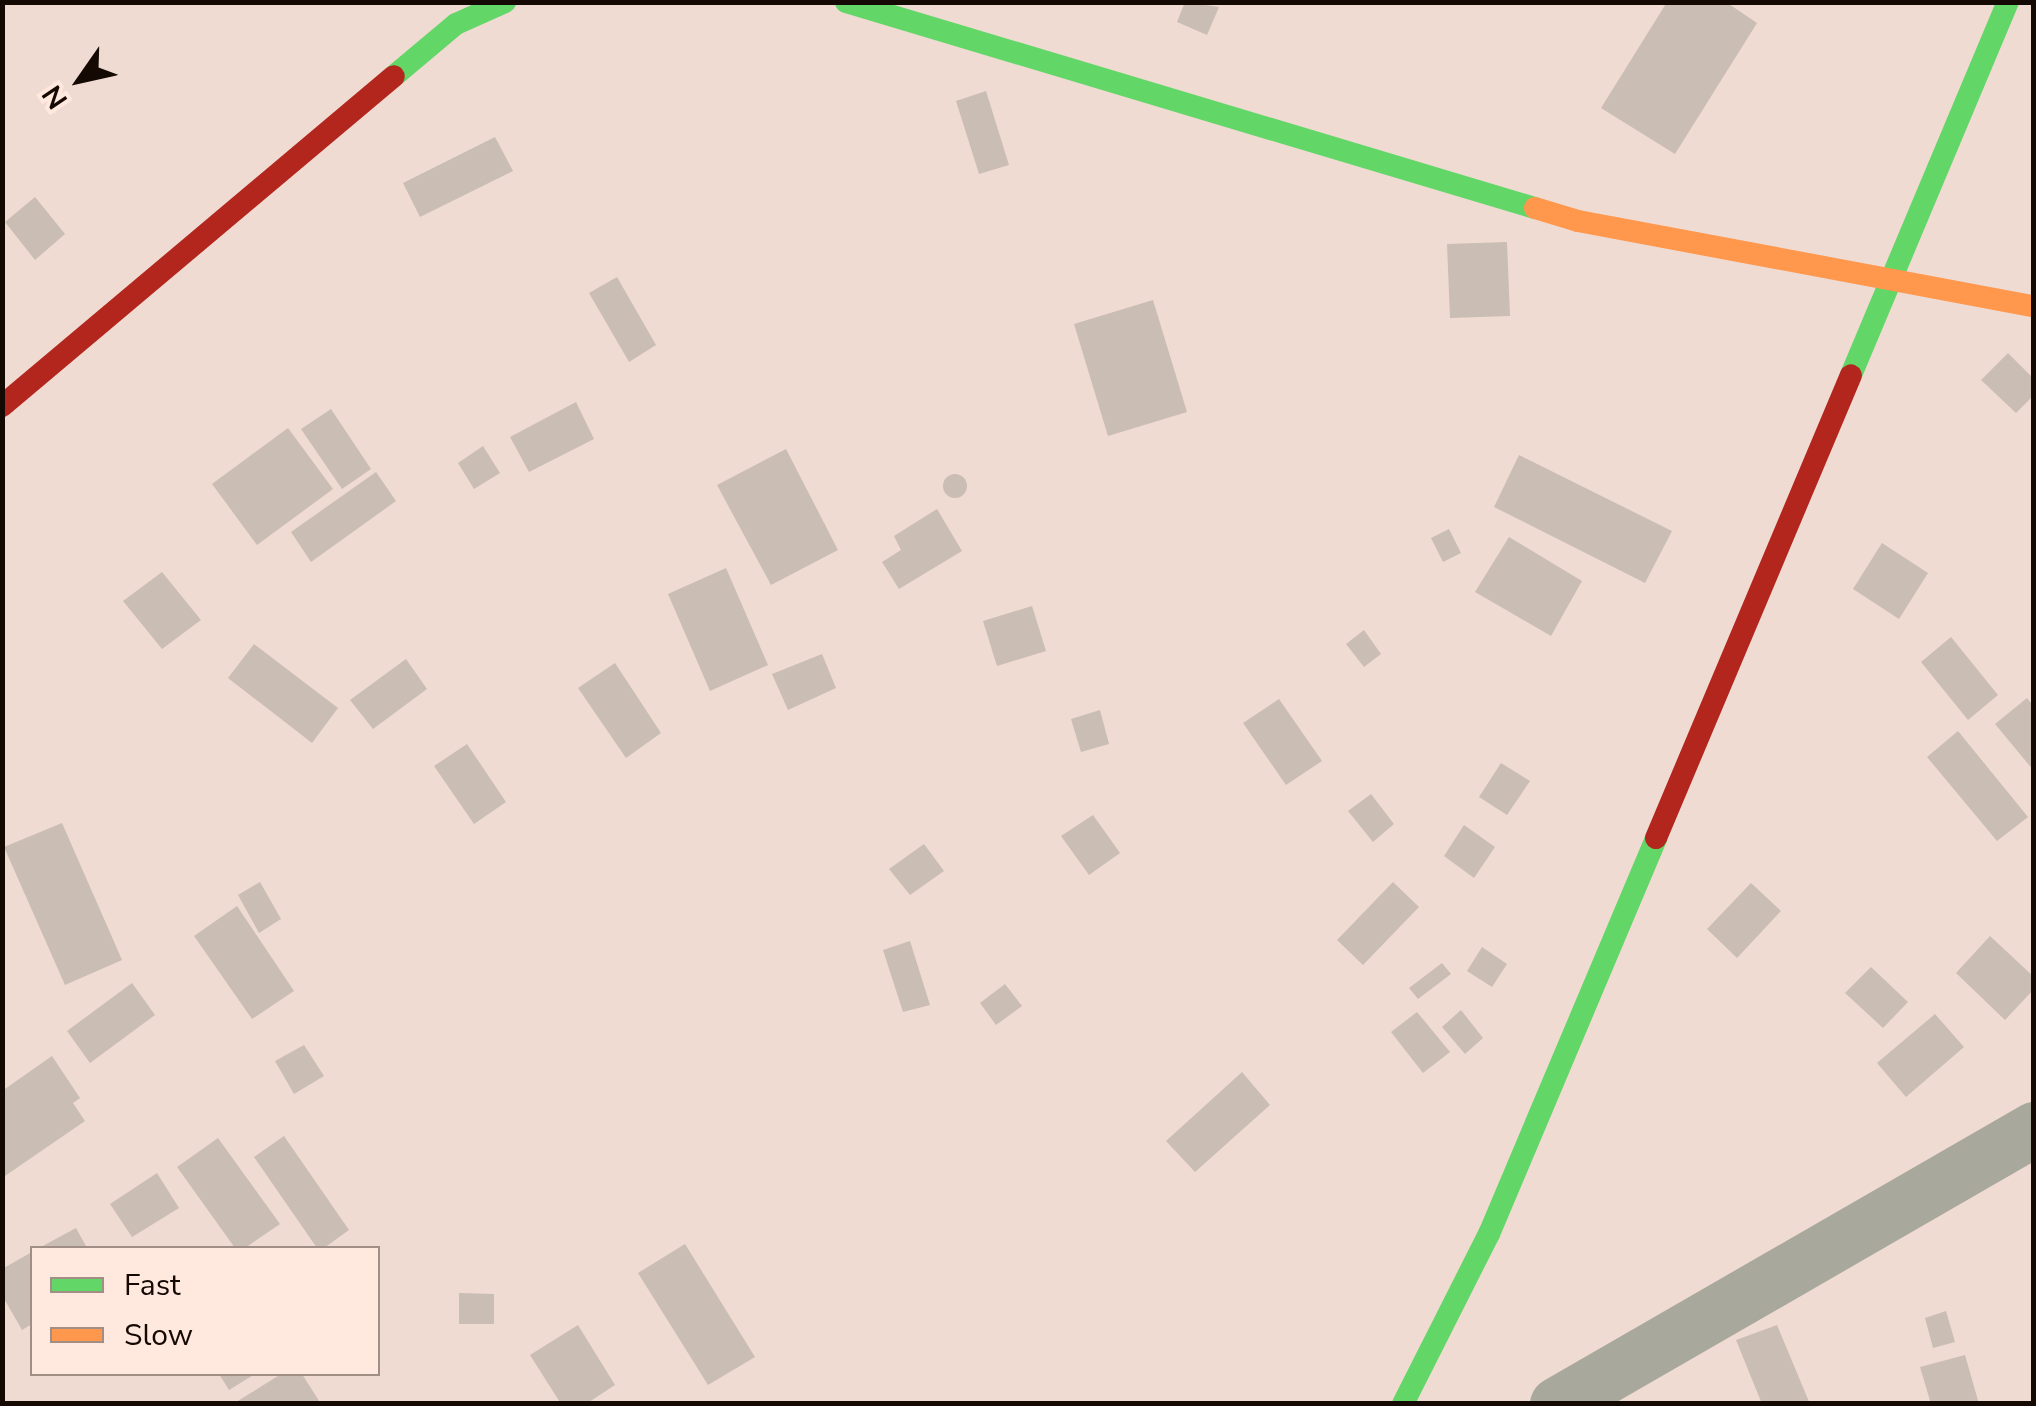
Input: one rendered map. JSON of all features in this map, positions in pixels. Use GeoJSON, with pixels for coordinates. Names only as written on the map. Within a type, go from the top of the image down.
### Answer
{"type":"FeatureCollection","features":[{"type":"Feature","properties":{"kind":"street"},"geometry":{"type":"LineString","coordinates":[[2,406],[456,24],[504,2]]}},
{"type":"Feature","properties":{"kind":"street"},"geometry":{"type":"LineString","coordinates":[[846,2],[1578,221],[2034,306]]}},
{"type":"Feature","properties":{"kind":"street"},"geometry":{"type":"LineString","coordinates":[[1403,1404],[1489,1234],[2008,2]]}},
{"type":"Feature","properties":{"kind":"street"},"geometry":{"type":"LineString","coordinates":[[1557,1404],[2034,1129]]}},
{"type":"Feature","properties":{"kind":"building"},"geometry":{"type":"Polygon","coordinates":[[[1185,2],[1219,7],[1207,35],[1177,22],[1185,2]]]}},
{"type":"Feature","properties":{"kind":"building"},"geometry":{"type":"Polygon","coordinates":[[[1667,2],[1726,2],[1757,23],[1675,154],[1601,108],[1667,2]]]}},
{"type":"Feature","properties":{"kind":"building"},"geometry":{"type":"Polygon","coordinates":[[[986,91],[1009,165],[979,174],[956,101],[986,91]]]}},
{"type":"Feature","properties":{"kind":"building"},"geometry":{"type":"Polygon","coordinates":[[[495,137],[513,171],[420,217],[403,183],[495,137]]]}},
{"type":"Feature","properties":{"kind":"building"},"geometry":{"type":"Polygon","coordinates":[[[35,197],[65,234],[35,260],[5,222],[35,197]]]}},
{"type":"Feature","properties":{"kind":"building"},"geometry":{"type":"Polygon","coordinates":[[[1507,242],[1510,316],[1450,318],[1447,244],[1507,242]]]}},
{"type":"Feature","properties":{"kind":"building"},"geometry":{"type":"Polygon","coordinates":[[[617,277],[656,345],[629,362],[589,293],[617,277]]]}},
{"type":"Feature","properties":{"kind":"building"},"geometry":{"type":"Polygon","coordinates":[[[1153,300],[1187,412],[1108,436],[1074,324],[1153,300]]]}},
{"type":"Feature","properties":{"kind":"building"},"geometry":{"type":"Polygon","coordinates":[[[2008,353],[2034,379],[2034,395],[2016,413],[1981,380],[2008,353]]]}},
{"type":"Feature","properties":{"kind":"building"},"geometry":{"type":"Polygon","coordinates":[[[576,402],[594,439],[529,472],[510,437],[576,402]]]}},
{"type":"Feature","properties":{"kind":"building"},"geometry":{"type":"Polygon","coordinates":[[[331,409],[371,469],[342,489],[301,429],[331,409]]]}},
{"type":"Feature","properties":{"kind":"building"},"geometry":{"type":"Polygon","coordinates":[[[288,428],[333,489],[257,545],[212,484],[288,428]]]}},
{"type":"Feature","properties":{"kind":"building"},"geometry":{"type":"Polygon","coordinates":[[[483,446],[500,473],[474,489],[458,463],[483,446]]]}},
{"type":"Feature","properties":{"kind":"building"},"geometry":{"type":"Polygon","coordinates":[[[786,449],[838,550],[771,585],[717,485],[786,449]]]}},
{"type":"Feature","properties":{"kind":"building"},"geometry":{"type":"Polygon","coordinates":[[[1519,455],[1672,531],[1645,583],[1494,507],[1519,455]]]}},
{"type":"Feature","properties":{"kind":"building"},"geometry":{"type":"Polygon","coordinates":[[[376,472],[396,501],[311,562],[291,532],[376,472]]]}},
{"type":"Feature","properties":{"kind":"building"},"geometry":{"type":"Polygon","coordinates":[[[955,474],[967,486],[955,498],[943,486],[955,474]]]}},
{"type":"Feature","properties":{"kind":"building"},"geometry":{"type":"Polygon","coordinates":[[[937,509],[962,551],[899,589],[882,562],[901,550],[894,536],[937,509]]]}},
{"type":"Feature","properties":{"kind":"building"},"geometry":{"type":"Polygon","coordinates":[[[1449,529],[1461,553],[1443,562],[1431,538],[1449,529]]]}},
{"type":"Feature","properties":{"kind":"building"},"geometry":{"type":"Polygon","coordinates":[[[1509,537],[1582,581],[1551,636],[1475,592],[1509,537]]]}},
{"type":"Feature","properties":{"kind":"building"},"geometry":{"type":"Polygon","coordinates":[[[1882,543],[1928,573],[1899,619],[1853,589],[1882,543]]]}},
{"type":"Feature","properties":{"kind":"building"},"geometry":{"type":"Polygon","coordinates":[[[726,568],[768,665],[710,691],[668,594],[726,568]]]}},
{"type":"Feature","properties":{"kind":"building"},"geometry":{"type":"Polygon","coordinates":[[[162,572],[201,620],[162,649],[123,601],[162,572]]]}},
{"type":"Feature","properties":{"kind":"building"},"geometry":{"type":"Polygon","coordinates":[[[1032,606],[1046,651],[997,666],[983,621],[1032,606]]]}},
{"type":"Feature","properties":{"kind":"building"},"geometry":{"type":"Polygon","coordinates":[[[1364,630],[1381,654],[1364,667],[1346,644],[1364,630]]]}},
{"type":"Feature","properties":{"kind":"building"},"geometry":{"type":"Polygon","coordinates":[[[1951,637],[1998,695],[1968,720],[1921,662],[1951,637]]]}},
{"type":"Feature","properties":{"kind":"building"},"geometry":{"type":"Polygon","coordinates":[[[254,644],[338,708],[312,743],[228,678],[254,644]]]}},
{"type":"Feature","properties":{"kind":"building"},"geometry":{"type":"Polygon","coordinates":[[[822,654],[836,688],[788,710],[772,674],[822,654]]]}},
{"type":"Feature","properties":{"kind":"building"},"geometry":{"type":"Polygon","coordinates":[[[406,659],[427,689],[373,729],[350,700],[406,659]]]}},
{"type":"Feature","properties":{"kind":"building"},"geometry":{"type":"Polygon","coordinates":[[[615,663],[661,733],[626,758],[578,688],[615,663]]]}},
{"type":"Feature","properties":{"kind":"building"},"geometry":{"type":"Polygon","coordinates":[[[2027,698],[2034,707],[2034,771],[1995,724],[2027,698]]]}},
{"type":"Feature","properties":{"kind":"building"},"geometry":{"type":"Polygon","coordinates":[[[1279,699],[1322,761],[1286,785],[1243,723],[1279,699]]]}},
{"type":"Feature","properties":{"kind":"building"},"geometry":{"type":"Polygon","coordinates":[[[1100,710],[1109,744],[1081,752],[1071,719],[1100,710]]]}},
{"type":"Feature","properties":{"kind":"building"},"geometry":{"type":"Polygon","coordinates":[[[1958,731],[2028,817],[1997,841],[1927,757],[1958,731]]]}},
{"type":"Feature","properties":{"kind":"building"},"geometry":{"type":"Polygon","coordinates":[[[467,744],[506,802],[474,824],[434,766],[467,744]]]}},
{"type":"Feature","properties":{"kind":"building"},"geometry":{"type":"Polygon","coordinates":[[[1501,763],[1530,781],[1507,815],[1479,797],[1501,763]]]}},
{"type":"Feature","properties":{"kind":"building"},"geometry":{"type":"Polygon","coordinates":[[[1371,794],[1394,824],[1373,842],[1348,811],[1371,794]]]}},
{"type":"Feature","properties":{"kind":"building"},"geometry":{"type":"Polygon","coordinates":[[[1093,815],[1120,853],[1089,875],[1061,836],[1093,815]]]}},
{"type":"Feature","properties":{"kind":"building"},"geometry":{"type":"Polygon","coordinates":[[[62,823],[122,960],[65,985],[4,847],[62,823]]]}},
{"type":"Feature","properties":{"kind":"building"},"geometry":{"type":"Polygon","coordinates":[[[1464,825],[1495,847],[1474,878],[1444,856],[1464,825]]]}},
{"type":"Feature","properties":{"kind":"building"},"geometry":{"type":"Polygon","coordinates":[[[924,844],[944,871],[910,895],[889,869],[924,844]]]}},
{"type":"Feature","properties":{"kind":"building"},"geometry":{"type":"Polygon","coordinates":[[[260,882],[281,919],[259,933],[238,895],[260,882]]]}},
{"type":"Feature","properties":{"kind":"building"},"geometry":{"type":"Polygon","coordinates":[[[1393,882],[1419,907],[1363,965],[1337,940],[1393,882]]]}},
{"type":"Feature","properties":{"kind":"building"},"geometry":{"type":"Polygon","coordinates":[[[1751,883],[1781,911],[1737,958],[1707,929],[1751,883]]]}},
{"type":"Feature","properties":{"kind":"building"},"geometry":{"type":"Polygon","coordinates":[[[237,906],[294,991],[252,1019],[194,936],[237,906]]]}},
{"type":"Feature","properties":{"kind":"building"},"geometry":{"type":"Polygon","coordinates":[[[1990,936],[2034,977],[2034,989],[2005,1020],[1956,973],[1990,936]]]}},
{"type":"Feature","properties":{"kind":"building"},"geometry":{"type":"Polygon","coordinates":[[[910,941],[930,1005],[903,1012],[883,950],[910,941]]]}},
{"type":"Feature","properties":{"kind":"building"},"geometry":{"type":"Polygon","coordinates":[[[1482,947],[1507,964],[1492,987],[1467,971],[1482,947]]]}},
{"type":"Feature","properties":{"kind":"building"},"geometry":{"type":"Polygon","coordinates":[[[1442,963],[1451,974],[1418,999],[1409,988],[1442,963]]]}},
{"type":"Feature","properties":{"kind":"building"},"geometry":{"type":"Polygon","coordinates":[[[1871,967],[1908,1002],[1883,1028],[1845,993],[1871,967]]]}},
{"type":"Feature","properties":{"kind":"building"},"geometry":{"type":"Polygon","coordinates":[[[132,983],[155,1015],[90,1063],[67,1031],[132,983]]]}},
{"type":"Feature","properties":{"kind":"building"},"geometry":{"type":"Polygon","coordinates":[[[1005,984],[1022,1006],[996,1025],[980,1003],[1005,984]]]}},
{"type":"Feature","properties":{"kind":"building"},"geometry":{"type":"Polygon","coordinates":[[[1461,1010],[1483,1038],[1465,1054],[1442,1027],[1461,1010]]]}},
{"type":"Feature","properties":{"kind":"building"},"geometry":{"type":"Polygon","coordinates":[[[1417,1012],[1450,1052],[1423,1073],[1391,1032],[1417,1012]]]}},
{"type":"Feature","properties":{"kind":"building"},"geometry":{"type":"Polygon","coordinates":[[[1935,1014],[1964,1047],[1906,1097],[1877,1063],[1935,1014]]]}},
{"type":"Feature","properties":{"kind":"building"},"geometry":{"type":"Polygon","coordinates":[[[304,1045],[324,1076],[294,1094],[275,1061],[304,1045]]]}},
{"type":"Feature","properties":{"kind":"building"},"geometry":{"type":"Polygon","coordinates":[[[52,1056],[80,1098],[73,1103],[85,1121],[2,1178],[2,1091],[52,1056]]]}},
{"type":"Feature","properties":{"kind":"building"},"geometry":{"type":"Polygon","coordinates":[[[1242,1072],[1270,1105],[1195,1172],[1166,1141],[1242,1072]]]}},
{"type":"Feature","properties":{"kind":"building"},"geometry":{"type":"Polygon","coordinates":[[[284,1136],[349,1230],[327,1246],[316,1246],[254,1157],[284,1136]]]}},
{"type":"Feature","properties":{"kind":"building"},"geometry":{"type":"Polygon","coordinates":[[[218,1138],[280,1224],[248,1246],[234,1246],[177,1167],[218,1138]]]}},
{"type":"Feature","properties":{"kind":"building"},"geometry":{"type":"Polygon","coordinates":[[[157,1173],[179,1208],[132,1237],[110,1204],[157,1173]]]}},
{"type":"Feature","properties":{"kind":"building"},"geometry":{"type":"Polygon","coordinates":[[[76,1228],[86,1246],[43,1246],[76,1228]]]}},
{"type":"Feature","properties":{"kind":"building"},"geometry":{"type":"Polygon","coordinates":[[[685,1244],[755,1357],[708,1385],[638,1273],[685,1244]]]}},
{"type":"Feature","properties":{"kind":"building"},"geometry":{"type":"Polygon","coordinates":[[[30,1253],[30,1325],[22,1330],[2,1295],[2,1269],[30,1253]]]}},
{"type":"Feature","properties":{"kind":"building"},"geometry":{"type":"Polygon","coordinates":[[[459,1293],[494,1294],[494,1324],[459,1324],[459,1293]]]}},
{"type":"Feature","properties":{"kind":"building"},"geometry":{"type":"Polygon","coordinates":[[[1946,1311],[1955,1342],[1933,1348],[1925,1318],[1946,1311]]]}},
{"type":"Feature","properties":{"kind":"building"},"geometry":{"type":"Polygon","coordinates":[[[578,1325],[615,1385],[586,1404],[561,1404],[530,1355],[578,1325]]]}},
{"type":"Feature","properties":{"kind":"building"},"geometry":{"type":"Polygon","coordinates":[[[1777,1325],[1810,1404],[1762,1404],[1736,1340],[1777,1325]]]}},
{"type":"Feature","properties":{"kind":"building"},"geometry":{"type":"Polygon","coordinates":[[[1965,1355],[1979,1404],[1931,1404],[1920,1367],[1965,1355]]]}},
{"type":"Feature","properties":{"kind":"building"},"geometry":{"type":"Polygon","coordinates":[[[220,1376],[252,1376],[229,1390],[220,1376]]]}},
{"type":"Feature","properties":{"kind":"building"},"geometry":{"type":"Polygon","coordinates":[[[278,1376],[303,1376],[321,1404],[233,1404],[278,1376]]]}},
{"type":"Feature","properties":{"kind":"traffic: fast"},"geometry":{"type":"LineString","coordinates":[[394,76],[456,24],[505,2]]}},
{"type":"Feature","properties":{"kind":"traffic: fast"},"geometry":{"type":"LineString","coordinates":[[846,2],[1535,208]]}},
{"type":"Feature","properties":{"kind":"traffic: fast"},"geometry":{"type":"LineString","coordinates":[[1851,375],[2008,2]]}},
{"type":"Feature","properties":{"kind":"traffic: fast"},"geometry":{"type":"LineString","coordinates":[[1403,1404],[1489,1234],[1656,838]]}},
{"type":"Feature","properties":{"kind":"traffic: slow"},"geometry":{"type":"LineString","coordinates":[[1535,208],[1578,221],[2034,306]]}},
{"type":"Feature","properties":{"kind":"traffic: jam"},"geometry":{"type":"LineString","coordinates":[[2,406],[394,76]]}},
{"type":"Feature","properties":{"kind":"traffic: jam"},"geometry":{"type":"LineString","coordinates":[[1656,838],[1851,375]]}}]}
